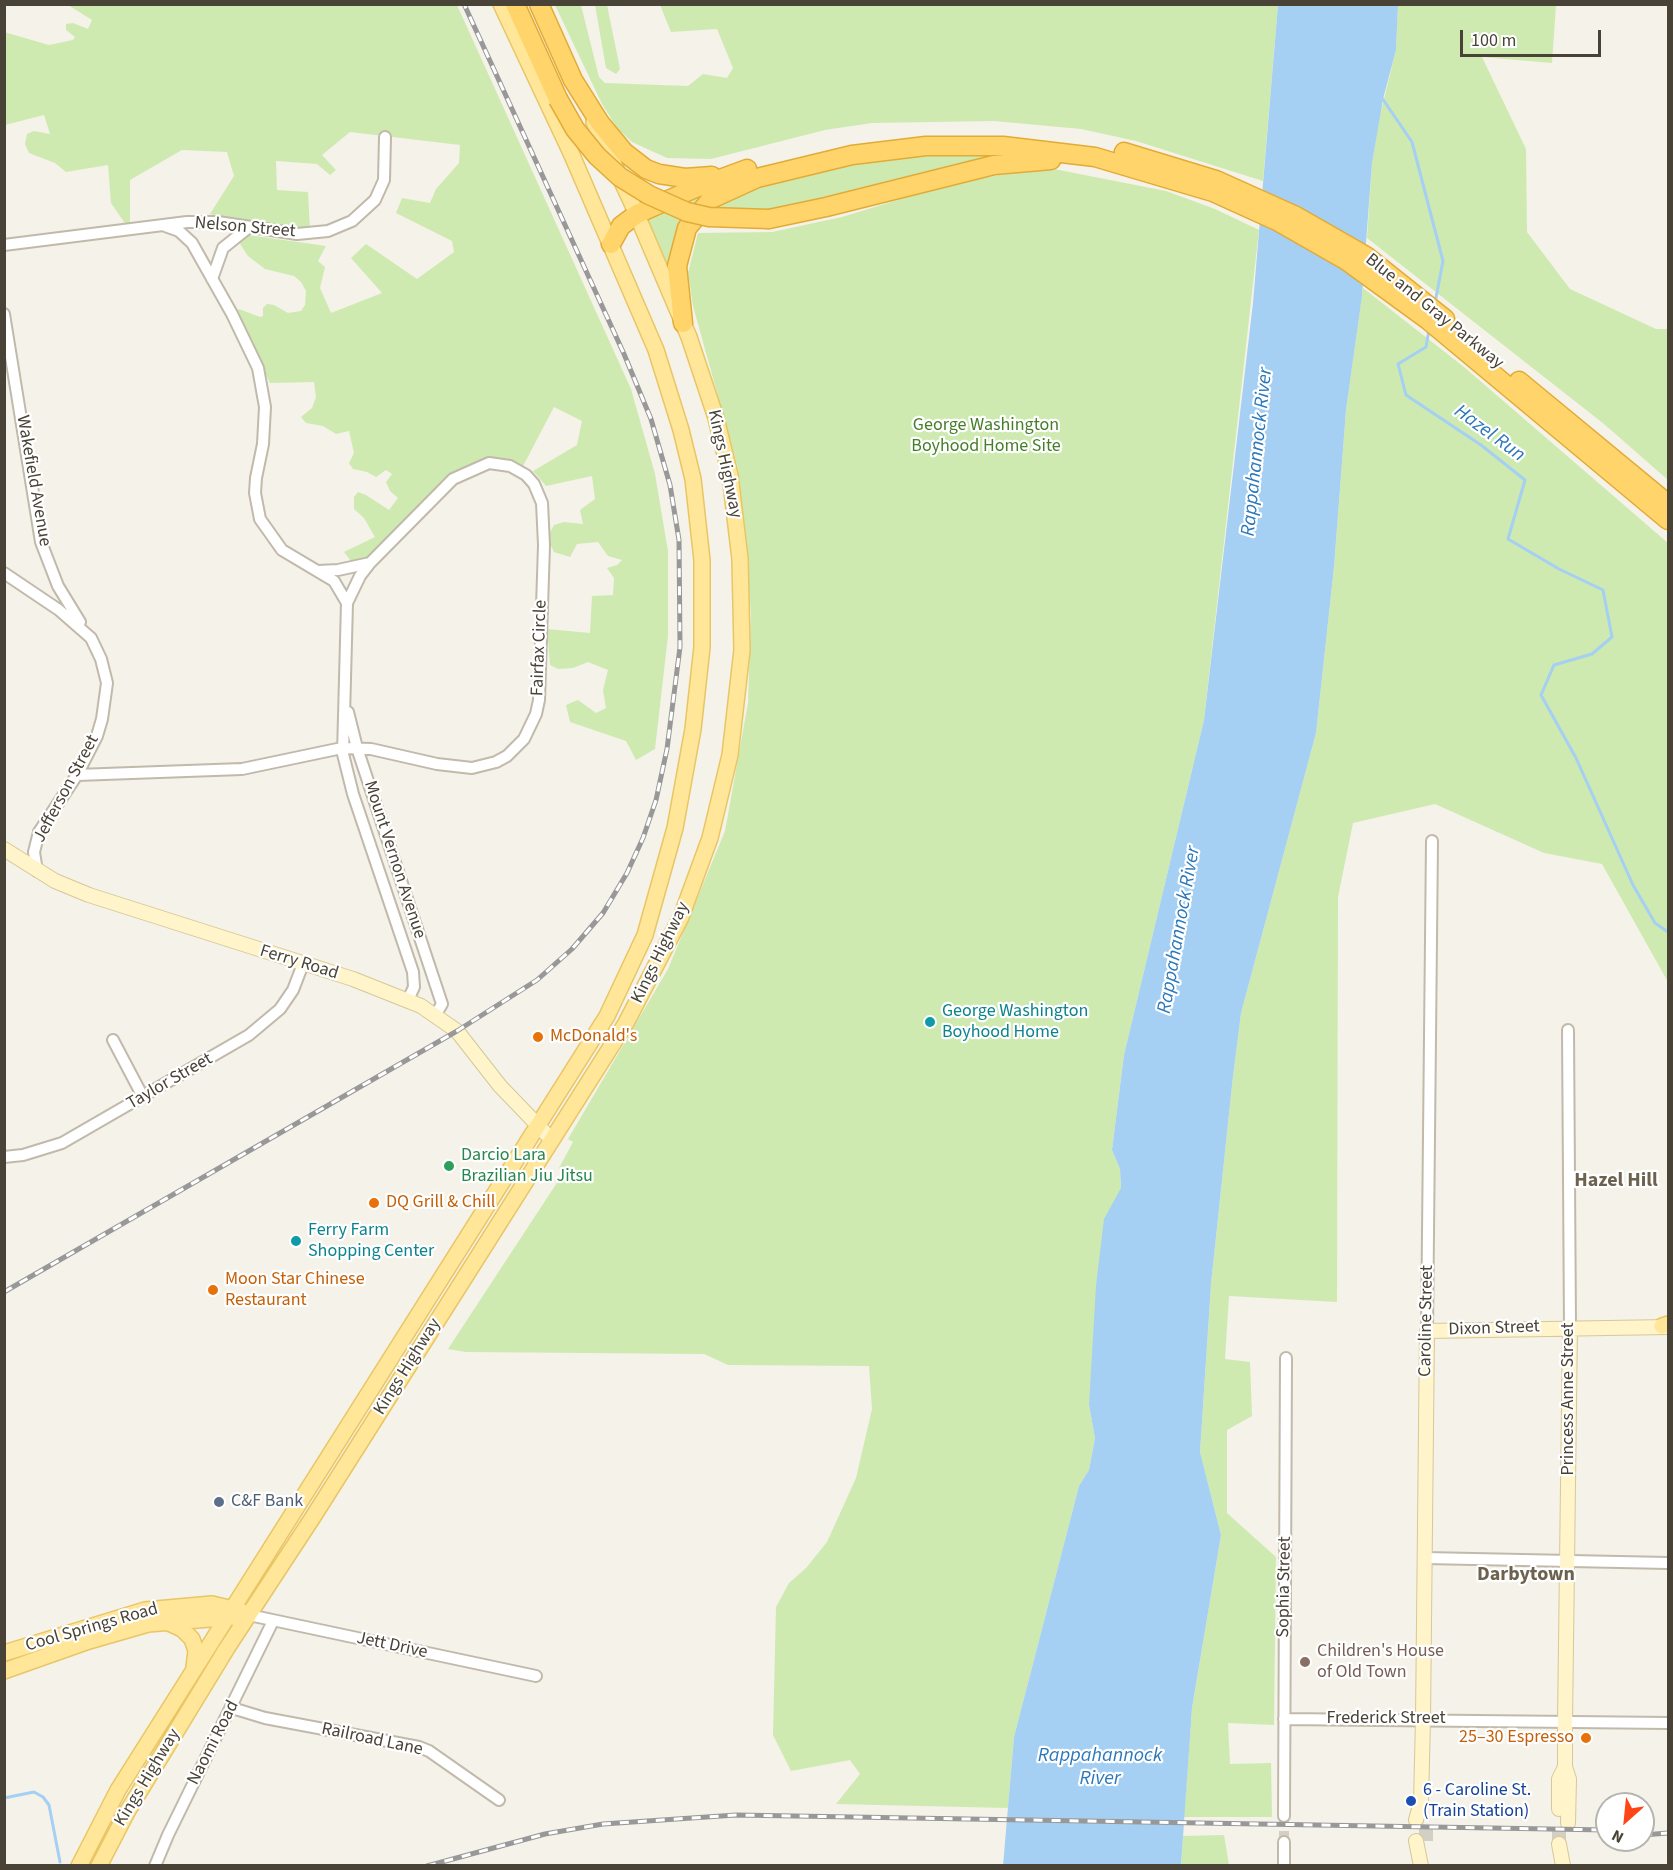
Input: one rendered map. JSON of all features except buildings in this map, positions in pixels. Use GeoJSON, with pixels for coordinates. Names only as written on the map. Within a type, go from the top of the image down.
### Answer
{"type":"FeatureCollection","features":[{"type":"Feature","properties":{"kind":"highway"},"geometry":{"type":"LineString","coordinates":[[515,4],[558,99],[575,129],[597,156],[621,177],[649,195],[680,209],[709,217],[769,219],[1008,162],[1073,161],[1148,171]]}},
{"type":"Feature","properties":{"kind":"highway","name":"Kings Highway"},"geometry":{"type":"LineString","coordinates":[[539,4],[573,80]]}},
{"type":"Feature","properties":{"kind":"highway"},"geometry":{"type":"LineString","coordinates":[[573,80],[613,140],[646,169],[685,178],[747,170]]}},
{"type":"Feature","properties":{"kind":"highway","name":"Blue and Gray Parkway"},"geometry":{"type":"LineString","coordinates":[[747,170],[795,156],[888,139],[970,134],[1017,136],[1103,147],[1171,164],[1214,186],[1296,216],[1366,256],[1420,297],[1472,350],[1668,522]]}},
{"type":"Feature","properties":{"kind":"highway"},"geometry":{"type":"LineString","coordinates":[[683,323],[677,266],[687,228],[711,199],[757,178],[852,155],[926,146],[971,145],[1062,152],[1148,171]]}},
{"type":"Feature","properties":{"kind":"highway"},"geometry":{"type":"LineString","coordinates":[[611,244],[621,226],[637,214],[693,189],[747,170]]}},
{"type":"Feature","properties":{"kind":"highway","name":"Blue and Gray Parkway"},"geometry":{"type":"LineString","coordinates":[[1148,171],[1214,186]]}},
{"type":"Feature","properties":{"kind":"highway","name":"Blue and Gray Parkway"},"geometry":{"type":"LineString","coordinates":[[1472,350],[1668,504]]}},
{"type":"Feature","properties":{"kind":"main road","name":"Kings Highway"},"geometry":{"type":"LineString","coordinates":[[79,1866],[118,1790],[538,1127],[616,998],[645,935],[675,828],[693,729],[702,647],[702,560],[693,479],[667,381],[611,244],[501,4]]}},
{"type":"Feature","properties":{"kind":"main road","name":"Kings Highway"},"geometry":{"type":"LineString","coordinates":[[99,1866],[127,1812],[249,1615],[626,1023],[681,917],[710,838],[730,755],[742,650],[742,600],[735,511],[716,418],[683,323],[637,214],[573,80]]}},
{"type":"Feature","properties":{"kind":"main road","name":"Cool Springs Road"},"geometry":{"type":"LineString","coordinates":[[4,1653],[145,1610],[212,1604],[230,1612],[249,1615]]}},
{"type":"Feature","properties":{"kind":"main road","name":"Cool Springs Road"},"geometry":{"type":"LineString","coordinates":[[4,1671],[89,1641],[148,1624],[168,1623],[230,1612]]}},
{"type":"Feature","properties":{"kind":"main road"},"geometry":{"type":"LineString","coordinates":[[168,1623],[182,1629],[193,1641],[196,1654],[192,1672]]}},
{"type":"Feature","properties":{"kind":"street","name":"Nelson Street"},"geometry":{"type":"LineString","coordinates":[[4,245],[206,221],[275,232],[318,233],[352,221],[368,209],[381,191],[385,174],[385,137]]}},
{"type":"Feature","properties":{"kind":"street"},"geometry":{"type":"LineString","coordinates":[[165,226],[179,231],[192,243],[250,350],[263,388],[265,421],[255,493],[260,519],[282,550],[334,581],[347,603]]}},
{"type":"Feature","properties":{"kind":"street"},"geometry":{"type":"LineString","coordinates":[[212,279],[222,248],[248,228]]}},
{"type":"Feature","properties":{"kind":"street","name":"Wakefield Avenue"},"geometry":{"type":"LineString","coordinates":[[4,314],[41,542],[58,586],[91,638]]}},
{"type":"Feature","properties":{"kind":"street","name":"Fairfax Circle"},"geometry":{"type":"LineString","coordinates":[[77,775],[242,769],[342,748],[357,748],[472,768],[502,759],[524,740],[536,714],[539,700],[544,544],[539,493],[526,475],[510,466],[489,464],[478,466],[453,479],[370,563],[360,576],[347,603]]}},
{"type":"Feature","properties":{"kind":"street"},"geometry":{"type":"LineString","coordinates":[[318,571],[338,570],[370,563]]}},
{"type":"Feature","properties":{"kind":"street","name":"Jefferson Street"},"geometry":{"type":"LineString","coordinates":[[4,573],[59,610],[91,638],[106,676],[106,701],[97,736],[77,775],[39,832],[34,852],[37,871]]}},
{"type":"Feature","properties":{"kind":"street","name":"Mount Vernon Avenue"},"geometry":{"type":"LineString","coordinates":[[347,603],[346,703],[342,748],[353,794],[413,972],[414,987],[408,1000]]}},
{"type":"Feature","properties":{"kind":"street","name":"Mount Vernon Avenue"},"geometry":{"type":"LineString","coordinates":[[346,703],[357,748],[442,1004],[436,1014]]}},
{"type":"Feature","properties":{"kind":"street","name":"Caroline Street"},"geometry":{"type":"LineString","coordinates":[[1421,1820],[1432,841]]}},
{"type":"Feature","properties":{"kind":"street","name":"Ferry Road"},"geometry":{"type":"LineString","coordinates":[[4,849],[37,871],[89,896],[303,964],[408,1000],[436,1014],[457,1031],[500,1086],[552,1140]]}},
{"type":"Feature","properties":{"kind":"street","name":"Taylor Street"},"geometry":{"type":"LineString","coordinates":[[4,1157],[34,1153],[62,1143],[220,1053],[268,1021],[290,995],[303,964]]}},
{"type":"Feature","properties":{"kind":"street","name":"Princess Anne Street"},"geometry":{"type":"LineString","coordinates":[[1564,1823],[1559,1779],[1565,1767],[1570,1327],[1568,1030]]}},
{"type":"Feature","properties":{"kind":"street"},"geometry":{"type":"LineString","coordinates":[[113,1040],[143,1097]]}},
{"type":"Feature","properties":{"kind":"street","name":"Dixon Street"},"geometry":{"type":"LineString","coordinates":[[1427,1331],[1666,1326]]}},
{"type":"Feature","properties":{"kind":"street","name":"Sophia Street"},"geometry":{"type":"LineString","coordinates":[[1284,1816],[1286,1358]]}},
{"type":"Feature","properties":{"kind":"street"},"geometry":{"type":"LineString","coordinates":[[1425,1558],[1668,1563]]}},
{"type":"Feature","properties":{"kind":"street","name":"Jett Drive"},"geometry":{"type":"LineString","coordinates":[[249,1615],[536,1676]]}},
{"type":"Feature","properties":{"kind":"street","name":"Naomi Road"},"geometry":{"type":"LineString","coordinates":[[155,1866],[168,1834],[273,1621]]}},
{"type":"Feature","properties":{"kind":"street","name":"Railroad Lane"},"geometry":{"type":"LineString","coordinates":[[232,1708],[265,1718],[419,1747],[429,1751],[499,1800]]}},
{"type":"Feature","properties":{"kind":"street","name":"Frederick Street"},"geometry":{"type":"LineString","coordinates":[[1284,1719],[1668,1723]]}},
{"type":"Feature","properties":{"kind":"street"},"geometry":{"type":"LineString","coordinates":[[1421,1841],[1421,1866]]}},
{"type":"Feature","properties":{"kind":"street"},"geometry":{"type":"LineString","coordinates":[[1284,1842],[1284,1866]]}},
{"type":"Feature","properties":{"kind":"street"},"geometry":{"type":"LineString","coordinates":[[1563,1844],[1564,1866]]}},
{"type":"Feature","properties":{"kind":"green space"},"geometry":{"type":"Polygon","coordinates":[[[68,5],[457,5],[631,389],[655,474],[668,551],[668,636],[655,749],[636,760],[626,741],[570,722],[566,705],[578,700],[596,713],[606,708],[603,690],[608,670],[588,662],[573,668],[558,669],[550,665],[547,629],[590,633],[592,596],[613,595],[614,578],[607,568],[617,565],[622,560],[608,556],[598,542],[577,544],[570,557],[554,552],[550,544],[549,534],[554,525],[564,522],[583,524],[580,510],[595,499],[592,476],[546,486],[533,471],[577,445],[582,421],[554,407],[522,468],[491,459],[453,474],[371,558],[354,565],[344,552],[375,537],[364,518],[354,509],[354,497],[358,492],[389,510],[398,498],[390,491],[386,482],[392,474],[386,470],[376,477],[353,469],[349,463],[354,453],[349,431],[336,434],[323,426],[306,423],[301,417],[312,408],[316,397],[314,382],[270,383],[236,313],[239,309],[260,317],[263,316],[263,308],[267,304],[274,305],[288,313],[301,311],[305,305],[306,291],[301,282],[294,276],[265,269],[248,256],[240,244],[248,235],[326,246],[318,261],[325,267],[320,288],[331,313],[382,293],[351,258],[366,244],[417,279],[454,252],[452,241],[396,213],[402,198],[430,203],[436,189],[459,163],[460,145],[350,132],[322,155],[336,170],[330,175],[317,164],[276,161],[277,190],[308,192],[310,230],[267,227],[210,214],[234,176],[227,152],[182,150],[130,180],[130,225],[124,222],[111,203],[108,165],[66,172],[55,163],[29,153],[25,144],[27,134],[34,131],[50,134],[44,115],[5,125],[4,32],[49,45],[73,40],[75,37],[66,30],[66,24],[73,23],[88,29],[92,20],[68,5]]]}},
{"type":"Feature","properties":{"kind":"green space"},"geometry":{"type":"Polygon","coordinates":[[[555,5],[581,5],[599,77],[605,83],[688,86],[703,74],[727,78],[733,68],[717,29],[671,32],[660,5],[1278,5],[1263,181],[1136,141],[1081,129],[994,121],[872,123],[825,130],[711,159],[667,158],[632,142],[618,129],[602,104],[555,5]]]}},
{"type":"Feature","properties":{"kind":"green space"},"geometry":{"type":"Polygon","coordinates":[[[595,5],[607,5],[620,69],[616,74],[606,68],[595,5]]]}},
{"type":"Feature","properties":{"kind":"green space"},"geometry":{"type":"Polygon","coordinates":[[[1398,5],[1556,5],[1552,63],[1482,57],[1526,149],[1527,232],[1570,289],[1656,329],[1668,329],[1668,480],[1604,424],[1367,238],[1372,163],[1379,119],[1396,50],[1398,5]]]}},
{"type":"Feature","properties":{"kind":"green space"},"geometry":{"type":"Polygon","coordinates":[[[934,153],[1015,154],[768,212],[711,209],[739,191],[842,165],[934,153]]]}},
{"type":"Feature","properties":{"kind":"green space","name":"George Washington Boyhood Home Site"},"geometry":{"type":"Polygon","coordinates":[[[1054,169],[1166,191],[1215,209],[1259,230],[1204,720],[1124,1055],[1112,1150],[1120,1169],[1121,1188],[1089,1405],[1095,1438],[1089,1470],[1079,1486],[1014,1737],[1008,1808],[836,1804],[860,1774],[850,1760],[791,1771],[773,1735],[776,1607],[789,1583],[806,1568],[827,1542],[856,1478],[872,1409],[869,1366],[728,1365],[704,1354],[466,1352],[448,1349],[564,1172],[559,1168],[573,1142],[568,1139],[668,969],[725,831],[748,703],[751,613],[738,468],[693,306],[688,273],[698,233],[772,232],[842,217],[937,188],[999,175],[1054,169]]]}},
{"type":"Feature","properties":{"kind":"green space"},"geometry":{"type":"Polygon","coordinates":[[[717,188],[669,268],[646,217],[717,188]]]}},
{"type":"Feature","properties":{"kind":"green space"},"geometry":{"type":"Polygon","coordinates":[[[1363,288],[1464,367],[1668,543],[1668,982],[1602,864],[1544,853],[1435,804],[1353,823],[1338,897],[1337,1302],[1229,1296],[1225,1359],[1250,1362],[1252,1416],[1227,1430],[1227,1513],[1276,1557],[1274,1725],[1228,1723],[1230,1764],[1271,1763],[1272,1817],[1184,1817],[1192,1708],[1221,1535],[1200,1452],[1211,1284],[1233,1076],[1241,1013],[1316,733],[1334,567],[1346,410],[1363,288]]]}},
{"type":"Feature","properties":{"kind":"green space"},"geometry":{"type":"Polygon","coordinates":[[[1224,1835],[1229,1865],[1181,1866],[1183,1836],[1224,1835]]]}},
{"type":"Feature","properties":{"kind":"water","name":"Rappahannock River"},"geometry":{"type":"Polygon","coordinates":[[[1278,5],[1398,5],[1396,50],[1383,99],[1372,163],[1362,296],[1346,410],[1334,567],[1316,733],[1241,1013],[1233,1076],[1211,1284],[1200,1452],[1221,1535],[1192,1708],[1181,1865],[1003,1866],[1014,1737],[1079,1486],[1089,1470],[1095,1438],[1089,1405],[1096,1286],[1104,1219],[1121,1188],[1120,1169],[1112,1150],[1124,1055],[1204,720],[1253,303],[1278,5]]]}},
{"type":"Feature","properties":{"kind":"waterway","name":"Hazel Run"},"geometry":{"type":"LineString","coordinates":[[1382,98],[1412,142],[1443,261],[1435,303]]}},
{"type":"Feature","properties":{"kind":"waterway","name":"Hazel Run"},"geometry":{"type":"LineString","coordinates":[[1429,330],[1426,347],[1398,364],[1406,395],[1481,445],[1525,480],[1508,539],[1559,569],[1603,590],[1612,637],[1592,654],[1554,665],[1541,695],[1576,758],[1633,885],[1655,923],[1668,932]]}},
{"type":"Feature","properties":{"kind":"waterway"},"geometry":{"type":"LineString","coordinates":[[4,1798],[34,1792],[43,1797],[49,1805],[60,1862]]}},
{"type":"Feature","properties":{"kind":"tunnel"},"geometry":{"type":"LineString","coordinates":[[1284,1816],[1284,1842]]}},
{"type":"Feature","properties":{"kind":"tunnel"},"geometry":{"type":"LineString","coordinates":[[1426,1820],[1426,1841]]}},
{"type":"Feature","properties":{"kind":"tunnel"},"geometry":{"type":"LineString","coordinates":[[1559,1823],[1559,1844]]}},
{"type":"Feature","properties":{"kind":"railway"},"geometry":{"type":"LineString","coordinates":[[4,1292],[457,1031],[537,980],[572,949],[603,913],[627,873],[643,838],[656,800],[667,749],[680,647],[679,540],[670,485],[651,419],[624,354],[464,4]]}},
{"type":"Feature","properties":{"kind":"railway"},"geometry":{"type":"LineString","coordinates":[[427,1866],[545,1834],[603,1824],[736,1815],[1595,1830]]}},
{"type":"Feature","properties":{"kind":"railway"},"geometry":{"type":"LineString","coordinates":[[1655,1834],[1668,1833]]}},
{"type":"Feature","properties":{"kind":"place","name":"George Washington Boyhood Home"},"geometry":{"type":"Point","coordinates":[930,1022]}},
{"type":"Feature","properties":{"kind":"place","name":"McDonald's"},"geometry":{"type":"Point","coordinates":[538,1037]}},
{"type":"Feature","properties":{"kind":"place","name":"Darcio Lara Brazilian Jiu Jitsu"},"geometry":{"type":"Point","coordinates":[449,1166]}},
{"type":"Feature","properties":{"kind":"place","name":"DQ Grill & Chill"},"geometry":{"type":"Point","coordinates":[374,1203]}},
{"type":"Feature","properties":{"kind":"place","name":"Ferry Farm Shopping Center"},"geometry":{"type":"Point","coordinates":[296,1241]}},
{"type":"Feature","properties":{"kind":"place","name":"Moon Star Chinese Restaurant"},"geometry":{"type":"Point","coordinates":[213,1290]}},
{"type":"Feature","properties":{"kind":"place","name":"C&F Bank"},"geometry":{"type":"Point","coordinates":[219,1502]}},
{"type":"Feature","properties":{"kind":"place","name":"Children's House of Old Town"},"geometry":{"type":"Point","coordinates":[1305,1662]}},
{"type":"Feature","properties":{"kind":"place","name":"25–30 Espresso"},"geometry":{"type":"Point","coordinates":[1586,1738]}},
{"type":"Feature","properties":{"kind":"place","name":"6 - Caroline St. (Train Station)"},"geometry":{"type":"Point","coordinates":[1411,1801]}},
{"type":"Feature","properties":{"kind":"district","name":"Hazel Hill"},"geometry":{"type":"Point","coordinates":[1616,1182]}},
{"type":"Feature","properties":{"kind":"district","name":"Darbytown"},"geometry":{"type":"Point","coordinates":[1526,1576]}}]}
